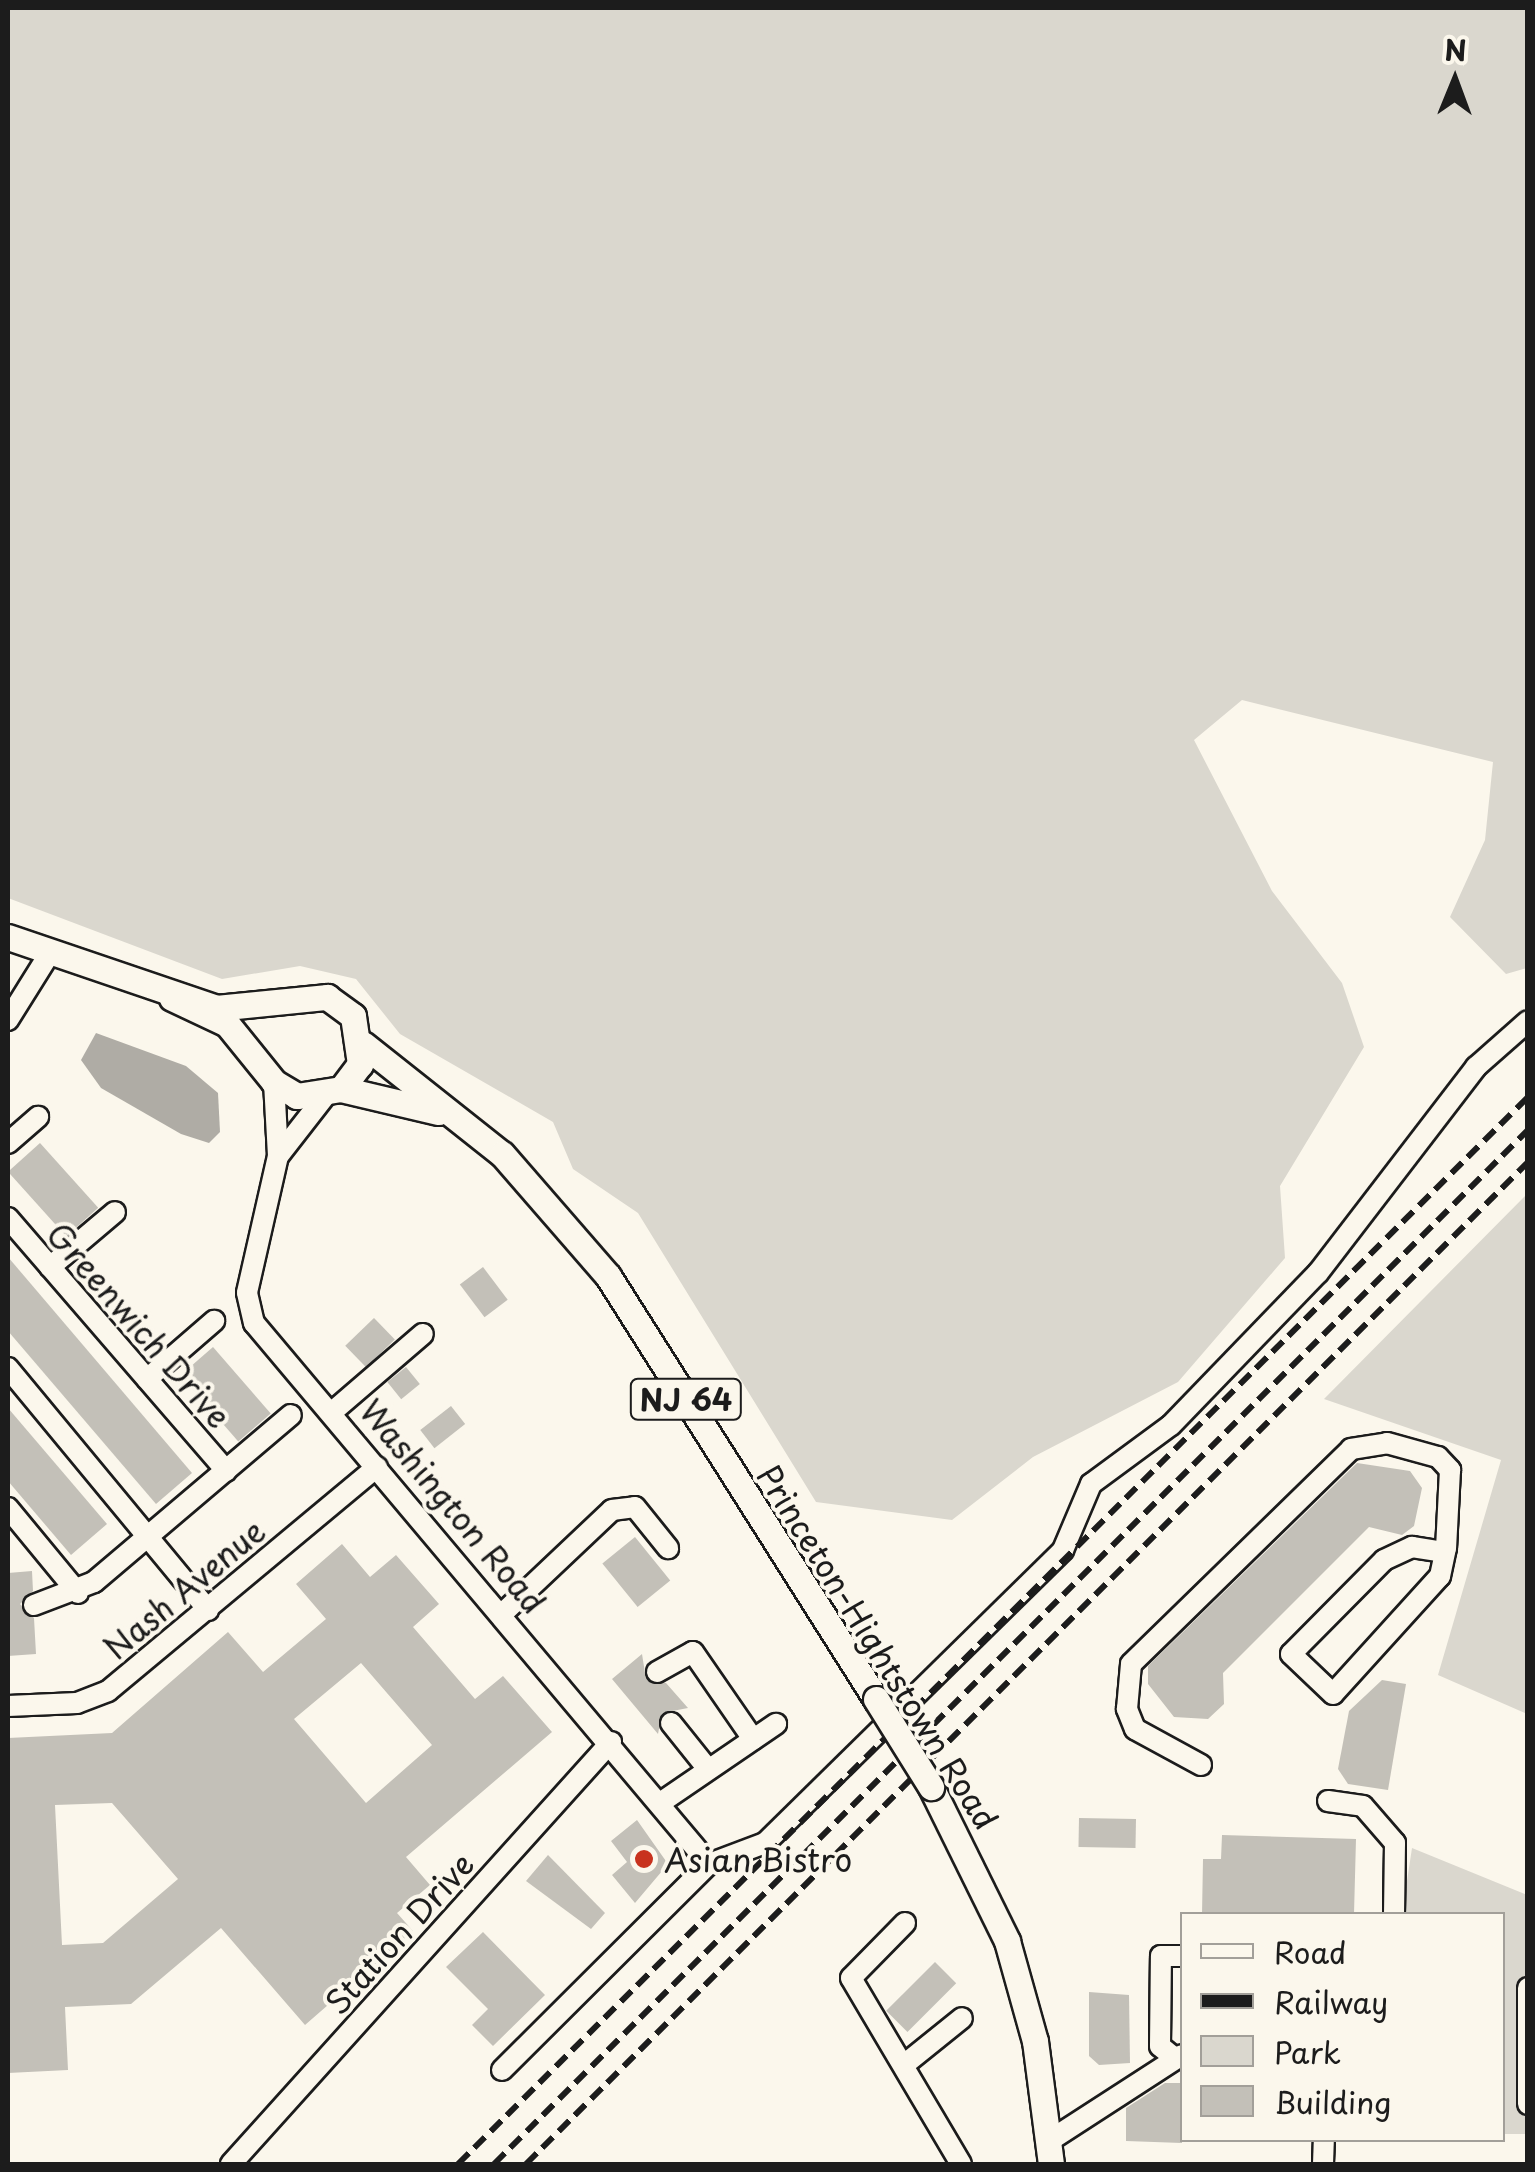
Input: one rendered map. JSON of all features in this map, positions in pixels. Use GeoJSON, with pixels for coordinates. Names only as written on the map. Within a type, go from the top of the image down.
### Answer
{"type":"FeatureCollection","features":[{"type":"Feature","properties":{"kind":"main road"},"geometry":{"type":"LineString","coordinates":[[8,937],[48,956],[172,998],[216,1008],[280,1005],[327,997],[353,1016],[362,1044],[333,1092],[297,1096],[269,1075],[227,1024],[172,998]]}},
{"type":"Feature","properties":{"kind":"main road"},"geometry":{"type":"LineString","coordinates":[[269,1075],[260,1034],[280,1005]]}},
{"type":"Feature","properties":{"kind":"main road","name":"Princeton-Hightstown Road"},"geometry":{"type":"LineString","coordinates":[[362,1044],[465,1124],[608,1276],[931,1787],[1007,1941],[1050,2153]]}},
{"type":"Feature","properties":{"kind":"main road","name":"Princeton-Hightstown Road"},"geometry":{"type":"LineString","coordinates":[[333,1092],[392,1094],[465,1124]]}},
{"type":"Feature","properties":{"kind":"street"},"geometry":{"type":"LineString","coordinates":[[8,1020],[48,956]]}},
{"type":"Feature","properties":{"kind":"street"},"geometry":{"type":"LineString","coordinates":[[502,2070],[709,1864],[765,1843],[1064,1550],[1091,1484],[1170,1425],[1318,1273],[1476,1067],[1528,1021]]}},
{"type":"Feature","properties":{"kind":"street","name":"Washington Road"},"geometry":{"type":"LineString","coordinates":[[269,1075],[278,1156],[247,1293],[254,1323],[663,1801],[709,1864]]}},
{"type":"Feature","properties":{"kind":"street","name":"Washington Road"},"geometry":{"type":"LineString","coordinates":[[278,1156],[333,1092]]}},
{"type":"Feature","properties":{"kind":"street"},"geometry":{"type":"LineString","coordinates":[[8,1143],[38,1117]]}},
{"type":"Feature","properties":{"kind":"street"},"geometry":{"type":"LineString","coordinates":[[50,1267],[115,1212]]}},
{"type":"Feature","properties":{"kind":"street","name":"Greenwich Drive"},"geometry":{"type":"LineString","coordinates":[[8,1218],[226,1470]]}},
{"type":"Feature","properties":{"kind":"street"},"geometry":{"type":"LineString","coordinates":[[147,1379],[214,1322]]}},
{"type":"Feature","properties":{"kind":"street"},"geometry":{"type":"LineString","coordinates":[[331,1413],[422,1334]]}},
{"type":"Feature","properties":{"kind":"street"},"geometry":{"type":"LineString","coordinates":[[8,1368],[208,1610]]}},
{"type":"Feature","properties":{"kind":"street"},"geometry":{"type":"LineString","coordinates":[[34,1606],[78,1593],[291,1415]]}},
{"type":"Feature","properties":{"kind":"street"},"geometry":{"type":"LineString","coordinates":[[1202,1765],[1135,1729],[1127,1709],[1131,1664],[1351,1450],[1387,1442],[1438,1457],[1450,1470],[1445,1552],[1428,1593],[1333,1694],[1291,1654],[1384,1560],[1412,1547],[1445,1552]]}},
{"type":"Feature","properties":{"kind":"street","name":"Nash Avenue"},"geometry":{"type":"LineString","coordinates":[[8,1706],[76,1703],[108,1691],[377,1467]]}},
{"type":"Feature","properties":{"kind":"street"},"geometry":{"type":"LineString","coordinates":[[502,1614],[612,1510],[635,1507],[668,1548]]}},
{"type":"Feature","properties":{"kind":"street"},"geometry":{"type":"LineString","coordinates":[[9,1511],[78,1593]]}},
{"type":"Feature","properties":{"kind":"street"},"geometry":{"type":"LineString","coordinates":[[657,1672],[691,1650],[753,1739]]}},
{"type":"Feature","properties":{"kind":"street"},"geometry":{"type":"LineString","coordinates":[[671,1723],[707,1768]]}},
{"type":"Feature","properties":{"kind":"street"},"geometry":{"type":"LineString","coordinates":[[663,1801],[776,1724]]}},
{"type":"Feature","properties":{"kind":"street","name":"Station Drive"},"geometry":{"type":"LineString","coordinates":[[232,2164],[611,1742]]}},
{"type":"Feature","properties":{"kind":"street"},"geometry":{"type":"LineString","coordinates":[[1328,1800],[1363,1806],[1395,1843],[1394,1912]]}},
{"type":"Feature","properties":{"kind":"street"},"geometry":{"type":"LineString","coordinates":[[905,1922],[852,1978],[906,2064],[961,2164]]}},
{"type":"Feature","properties":{"kind":"street"},"geometry":{"type":"LineString","coordinates":[[1050,2153],[1177,2054],[1160,2046],[1161,1956],[1180,1956]]}},
{"type":"Feature","properties":{"kind":"street"},"geometry":{"type":"LineString","coordinates":[[1528,1988],[1528,2104]]}},
{"type":"Feature","properties":{"kind":"street"},"geometry":{"type":"LineString","coordinates":[[906,2064],[962,2018]]}},
{"type":"Feature","properties":{"kind":"green space"},"geometry":{"type":"Polygon","coordinates":[[[8,8],[1527,8],[1527,968],[1506,974],[1450,917],[1485,840],[1493,762],[1242,700],[1194,740],[1272,891],[1342,983],[1364,1047],[1280,1186],[1285,1258],[1178,1382],[1033,1457],[952,1520],[816,1502],[638,1213],[573,1169],[553,1122],[400,1034],[356,979],[300,966],[222,979],[8,898],[8,8]]]}},
{"type":"Feature","properties":{"kind":"green space"},"geometry":{"type":"Polygon","coordinates":[[[1527,1194],[1527,1714],[1438,1675],[1501,1460],[1324,1399],[1527,1194]]]}},
{"type":"Feature","properties":{"kind":"green space"},"geometry":{"type":"Polygon","coordinates":[[[1412,1848],[1527,1895],[1527,2134],[1505,2134],[1505,1912],[1402,1912],[1412,1848]]]}},
{"type":"Feature","properties":{"kind":"shaded area"},"geometry":{"type":"Polygon","coordinates":[[[96,1033],[186,1066],[218,1093],[220,1132],[209,1143],[181,1134],[101,1088],[81,1060],[96,1033]]]}},
{"type":"Feature","properties":{"kind":"building"},"geometry":{"type":"Polygon","coordinates":[[[40,1143],[98,1208],[66,1236],[8,1172],[40,1143]]]}},
{"type":"Feature","properties":{"kind":"building"},"geometry":{"type":"Polygon","coordinates":[[[8,1257],[192,1473],[156,1504],[8,1331],[8,1257]]]}},
{"type":"Feature","properties":{"kind":"building"},"geometry":{"type":"Polygon","coordinates":[[[483,1267],[508,1300],[485,1317],[460,1284],[483,1267]]]}},
{"type":"Feature","properties":{"kind":"building"},"geometry":{"type":"Polygon","coordinates":[[[374,1318],[395,1340],[366,1367],[345,1346],[374,1318]]]}},
{"type":"Feature","properties":{"kind":"building"},"geometry":{"type":"Polygon","coordinates":[[[213,1347],[271,1413],[238,1442],[181,1375],[213,1347]]]}},
{"type":"Feature","properties":{"kind":"building"},"geometry":{"type":"Polygon","coordinates":[[[406,1367],[420,1384],[401,1399],[387,1382],[406,1367]]]}},
{"type":"Feature","properties":{"kind":"building"},"geometry":{"type":"Polygon","coordinates":[[[451,1406],[465,1424],[434,1448],[420,1430],[451,1406]]]}},
{"type":"Feature","properties":{"kind":"building"},"geometry":{"type":"Polygon","coordinates":[[[8,1408],[107,1524],[71,1555],[8,1481],[8,1408]]]}},
{"type":"Feature","properties":{"kind":"building"},"geometry":{"type":"Polygon","coordinates":[[[1357,1463],[1410,1471],[1422,1488],[1414,1526],[1402,1535],[1369,1527],[1223,1673],[1224,1704],[1208,1719],[1174,1717],[1148,1684],[1148,1666],[1357,1463]]]}},
{"type":"Feature","properties":{"kind":"building"},"geometry":{"type":"Polygon","coordinates":[[[635,1537],[670,1581],[638,1607],[602,1563],[635,1537]]]}},
{"type":"Feature","properties":{"kind":"building"},"geometry":{"type":"Polygon","coordinates":[[[342,1544],[370,1577],[396,1555],[439,1604],[413,1627],[475,1699],[503,1676],[552,1732],[406,1857],[430,1885],[397,1913],[413,1931],[305,2025],[221,1928],[131,2004],[65,2007],[68,2070],[8,2073],[8,1738],[112,1733],[228,1632],[263,1672],[326,1619],[296,1584],[342,1544]],[[361,1663],[294,1719],[366,1803],[432,1745],[361,1663]],[[112,1803],[55,1805],[62,1945],[103,1943],[178,1879],[112,1803]]]}},
{"type":"Feature","properties":{"kind":"building"},"geometry":{"type":"Polygon","coordinates":[[[32,1571],[33,1591],[20,1604],[34,1618],[36,1654],[8,1656],[8,1573],[32,1571]]]}},
{"type":"Feature","properties":{"kind":"building"},"geometry":{"type":"Polygon","coordinates":[[[642,1654],[646,1679],[666,1683],[688,1708],[662,1713],[658,1734],[612,1679],[642,1654]]]}},
{"type":"Feature","properties":{"kind":"building"},"geometry":{"type":"Polygon","coordinates":[[[1382,1680],[1406,1684],[1388,1790],[1348,1784],[1338,1769],[1349,1711],[1382,1680]]]}},
{"type":"Feature","properties":{"kind":"building"},"geometry":{"type":"Polygon","coordinates":[[[1079,1818],[1136,1819],[1135,1848],[1078,1847],[1079,1818]]]}},
{"type":"Feature","properties":{"kind":"building","name":"Asian Bistro"},"geometry":{"type":"Polygon","coordinates":[[[637,1820],[668,1864],[635,1903],[612,1875],[627,1862],[611,1841],[637,1820]]]}},
{"type":"Feature","properties":{"kind":"building"},"geometry":{"type":"Polygon","coordinates":[[[1222,1835],[1356,1839],[1354,1912],[1202,1912],[1203,1859],[1221,1859],[1222,1835]]]}},
{"type":"Feature","properties":{"kind":"building"},"geometry":{"type":"Polygon","coordinates":[[[548,1855],[605,1913],[591,1929],[526,1881],[548,1855]]]}},
{"type":"Feature","properties":{"kind":"building"},"geometry":{"type":"Polygon","coordinates":[[[483,1932],[545,1995],[493,2046],[472,2025],[488,2009],[446,1967],[483,1932]]]}},
{"type":"Feature","properties":{"kind":"building"},"geometry":{"type":"Polygon","coordinates":[[[935,1962],[956,1983],[907,2032],[886,2011],[935,1962]]]}},
{"type":"Feature","properties":{"kind":"building"},"geometry":{"type":"Polygon","coordinates":[[[1089,1992],[1129,1995],[1130,2063],[1099,2065],[1089,2056],[1089,1992]]]}},
{"type":"Feature","properties":{"kind":"building"},"geometry":{"type":"Polygon","coordinates":[[[1165,2083],[1180,2083],[1182,2143],[1126,2141],[1126,2108],[1165,2083]]]}},
{"type":"Feature","properties":{"kind":"railway"},"geometry":{"type":"LineString","coordinates":[[458,2164],[1528,1097]]}},
{"type":"Feature","properties":{"kind":"railway"},"geometry":{"type":"LineString","coordinates":[[494,2164],[1528,1130]]}},
{"type":"Feature","properties":{"kind":"railway"},"geometry":{"type":"LineString","coordinates":[[526,2164],[1528,1162]]}},
{"type":"Feature","properties":{"kind":"place","name":"Asian Bistro"},"geometry":{"type":"Point","coordinates":[644,1859]}}]}
